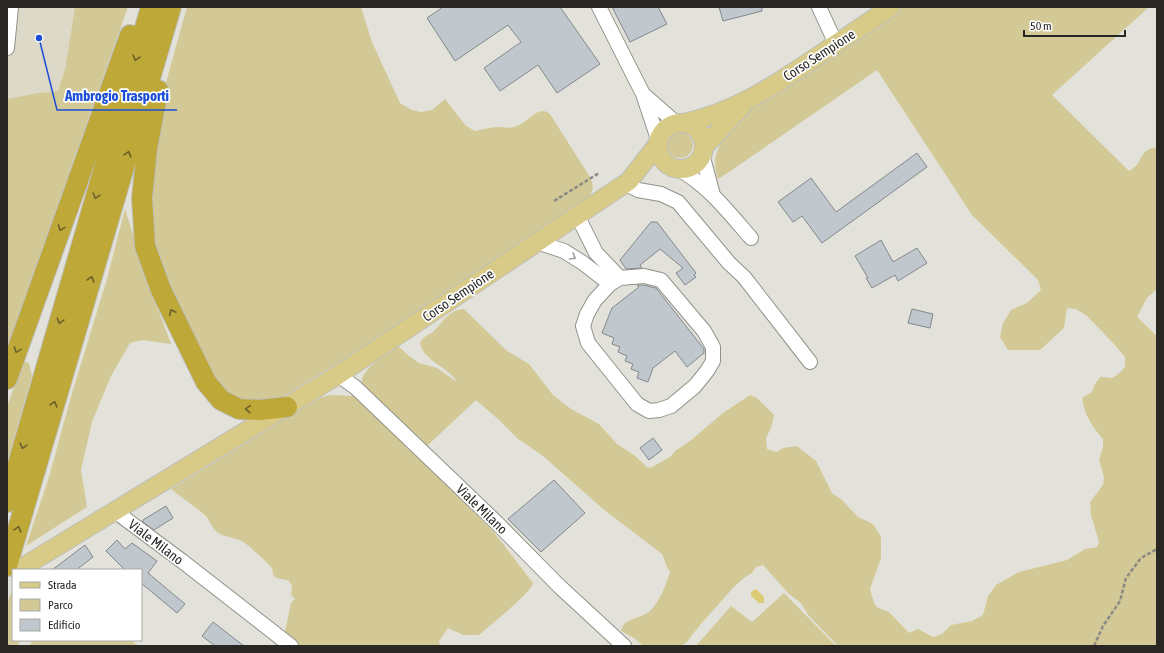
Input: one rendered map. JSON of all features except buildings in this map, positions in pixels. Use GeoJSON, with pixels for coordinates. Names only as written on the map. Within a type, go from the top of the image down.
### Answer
{"type":"FeatureCollection","features":[{"type":"Feature","properties":{"kind":"highway"},"geometry":{"type":"LineString","coordinates":[[7,379],[128,40],[142,7]]}},
{"type":"Feature","properties":{"kind":"highway"},"geometry":{"type":"LineString","coordinates":[[7,502],[151,7]]}},
{"type":"Feature","properties":{"kind":"highway"},"geometry":{"type":"LineString","coordinates":[[7,566],[171,7]]}},
{"type":"Feature","properties":{"kind":"highway"},"geometry":{"type":"LineString","coordinates":[[176,7],[147,149],[142,198],[144,246],[161,290],[206,382],[221,400],[239,409],[260,410],[287,407]]}},
{"type":"Feature","properties":{"kind":"main road","name":"Corso Sempione"},"geometry":{"type":"LineString","coordinates":[[680,123],[709,116],[745,102],[790,75],[891,7]]}},
{"type":"Feature","properties":{"kind":"main road","name":"Corso Sempione"},"geometry":{"type":"LineString","coordinates":[[703,150],[745,102]]}},
{"type":"Feature","properties":{"kind":"main road"},"geometry":{"type":"LineString","coordinates":[[680,123],[691,125],[701,134],[703,150],[698,161],[693,166],[678,169],[665,163],[658,152],[658,142],[665,129],[680,123]]}},
{"type":"Feature","properties":{"kind":"main road","name":"Corso Sempione"},"geometry":{"type":"LineString","coordinates":[[627,182],[658,142]]}},
{"type":"Feature","properties":{"kind":"main road","name":"Corso Sempione"},"geometry":{"type":"LineString","coordinates":[[287,407],[338,375],[627,182],[651,173],[678,169]]}},
{"type":"Feature","properties":{"kind":"main road","name":"Viale Milano"},"geometry":{"type":"LineString","coordinates":[[20,569],[287,407]]}},
{"type":"Feature","properties":{"kind":"street"},"geometry":{"type":"LineString","coordinates":[[7,48],[11,7]]}},
{"type":"Feature","properties":{"kind":"street"},"geometry":{"type":"LineString","coordinates":[[599,7],[643,94],[658,142]]}},
{"type":"Feature","properties":{"kind":"street"},"geometry":{"type":"LineString","coordinates":[[819,7],[836,44]]}},
{"type":"Feature","properties":{"kind":"street"},"geometry":{"type":"LineString","coordinates":[[643,94],[680,123]]}},
{"type":"Feature","properties":{"kind":"street"},"geometry":{"type":"LineString","coordinates":[[703,150],[713,196]]}},
{"type":"Feature","properties":{"kind":"street"},"geometry":{"type":"LineString","coordinates":[[678,169],[693,178],[713,196],[751,238]]}},
{"type":"Feature","properties":{"kind":"street"},"geometry":{"type":"LineString","coordinates":[[627,182],[638,190],[661,194],[678,202],[729,263],[744,277],[810,362]]}},
{"type":"Feature","properties":{"kind":"street"},"geometry":{"type":"LineString","coordinates":[[577,215],[596,253],[615,281]]}},
{"type":"Feature","properties":{"kind":"street"},"geometry":{"type":"LineString","coordinates":[[537,242],[564,252],[615,281],[644,276],[661,280],[704,331],[713,347],[713,361],[695,386],[671,406],[660,410],[649,411],[637,404],[588,343],[583,326],[587,314],[595,300],[615,281]]}},
{"type":"Feature","properties":{"kind":"street","name":"Viale Milano"},"geometry":{"type":"LineString","coordinates":[[338,375],[366,397],[492,518],[559,586],[624,646]]}},
{"type":"Feature","properties":{"kind":"street","name":"Viale Milano"},"geometry":{"type":"LineString","coordinates":[[116,512],[182,561],[291,646]]}},
{"type":"Feature","properties":{"kind":"path"},"geometry":{"type":"LineString","coordinates":[[554,202],[599,173]]}},
{"type":"Feature","properties":{"kind":"path"},"geometry":{"type":"LineString","coordinates":[[1094,646],[1103,626],[1120,601],[1126,578],[1141,558],[1157,549]]}},
{"type":"Feature","properties":{"kind":"shaded area"},"geometry":{"type":"Polygon","coordinates":[[[7,7],[75,7],[65,69],[58,91],[7,99],[7,7]]]}},
{"type":"Feature","properties":{"kind":"shaded area"},"geometry":{"type":"Polygon","coordinates":[[[756,589],[764,597],[764,603],[759,603],[751,596],[751,592],[756,589]]]}},
{"type":"Feature","properties":{"kind":"green space"},"geometry":{"type":"Polygon","coordinates":[[[75,7],[128,7],[7,348],[7,99],[58,91],[65,69],[75,7]]]}},
{"type":"Feature","properties":{"kind":"green space"},"geometry":{"type":"Polygon","coordinates":[[[187,7],[361,7],[372,42],[400,103],[412,110],[421,112],[432,110],[445,99],[466,126],[475,131],[494,127],[509,128],[518,126],[539,112],[546,112],[550,114],[590,177],[593,187],[591,193],[585,201],[343,360],[279,399],[274,401],[232,400],[210,380],[148,235],[163,93],[187,7]]]}},
{"type":"Feature","properties":{"kind":"green space"},"geometry":{"type":"Polygon","coordinates":[[[903,7],[1149,7],[1052,95],[1129,171],[1138,163],[1145,152],[1157,147],[1157,289],[1147,298],[1137,317],[1157,336],[1157,646],[838,646],[809,616],[801,603],[789,594],[763,565],[756,567],[752,573],[734,587],[686,643],[681,646],[643,646],[634,638],[621,631],[626,623],[650,611],[665,587],[670,572],[662,554],[603,509],[543,456],[517,438],[476,400],[426,447],[362,385],[362,379],[365,373],[374,363],[398,346],[419,363],[437,368],[457,382],[449,372],[427,355],[420,344],[424,338],[434,331],[450,314],[454,311],[464,309],[507,351],[529,364],[553,395],[571,409],[599,424],[617,444],[634,455],[648,468],[670,457],[675,451],[690,441],[723,413],[750,395],[757,398],[774,415],[771,428],[766,438],[767,449],[776,452],[783,448],[797,446],[816,461],[832,493],[842,500],[858,517],[873,524],[881,537],[881,558],[870,589],[874,603],[878,608],[889,612],[909,633],[918,629],[933,637],[942,634],[951,625],[972,621],[983,615],[988,596],[996,585],[1019,572],[1067,560],[1085,549],[1097,547],[1099,542],[1091,515],[1090,502],[1103,485],[1104,477],[1099,460],[1103,447],[1103,439],[1089,420],[1082,398],[1092,392],[1100,377],[1112,378],[1118,374],[1125,367],[1125,357],[1087,316],[1076,309],[1067,308],[1064,328],[1040,350],[1008,350],[1000,337],[1003,323],[1011,310],[1027,303],[1041,290],[1038,280],[972,215],[877,70],[718,179],[715,168],[719,146],[732,127],[740,119],[757,104],[903,7]]]}},
{"type":"Feature","properties":{"kind":"green space"},"geometry":{"type":"Polygon","coordinates":[[[680,132],[689,136],[693,145],[689,154],[680,158],[671,154],[667,145],[671,136],[680,132]]]}},
{"type":"Feature","properties":{"kind":"green space"},"geometry":{"type":"Polygon","coordinates":[[[125,209],[148,282],[171,344],[142,340],[130,343],[111,376],[92,422],[81,470],[87,507],[26,546],[49,477],[72,393],[107,279],[125,209]]]}},
{"type":"Feature","properties":{"kind":"green space"},"geometry":{"type":"Polygon","coordinates":[[[23,361],[29,363],[32,376],[7,463],[7,407],[23,361]]]}},
{"type":"Feature","properties":{"kind":"green space"},"geometry":{"type":"Polygon","coordinates":[[[330,395],[355,396],[407,444],[405,447],[420,459],[493,531],[533,583],[518,601],[479,635],[463,635],[448,628],[439,641],[440,646],[282,646],[291,603],[295,599],[291,595],[292,586],[289,581],[275,577],[272,568],[245,543],[217,532],[205,515],[171,489],[309,404],[322,397],[330,395]]]}},
{"type":"Feature","properties":{"kind":"green space"},"geometry":{"type":"Polygon","coordinates":[[[12,593],[12,641],[20,641],[18,646],[7,646],[6,625],[10,596],[12,593]]]}},
{"type":"Feature","properties":{"kind":"green space"},"geometry":{"type":"Polygon","coordinates":[[[784,593],[836,646],[696,646],[731,606],[752,622],[784,593]]]}},
{"type":"Feature","properties":{"kind":"green space"},"geometry":{"type":"Polygon","coordinates":[[[32,641],[132,641],[138,646],[30,646],[32,641]]]}},
{"type":"Feature","properties":{"kind":"place","name":"Ambrogio Trasporti"},"geometry":{"type":"Point","coordinates":[39,38]}}]}
